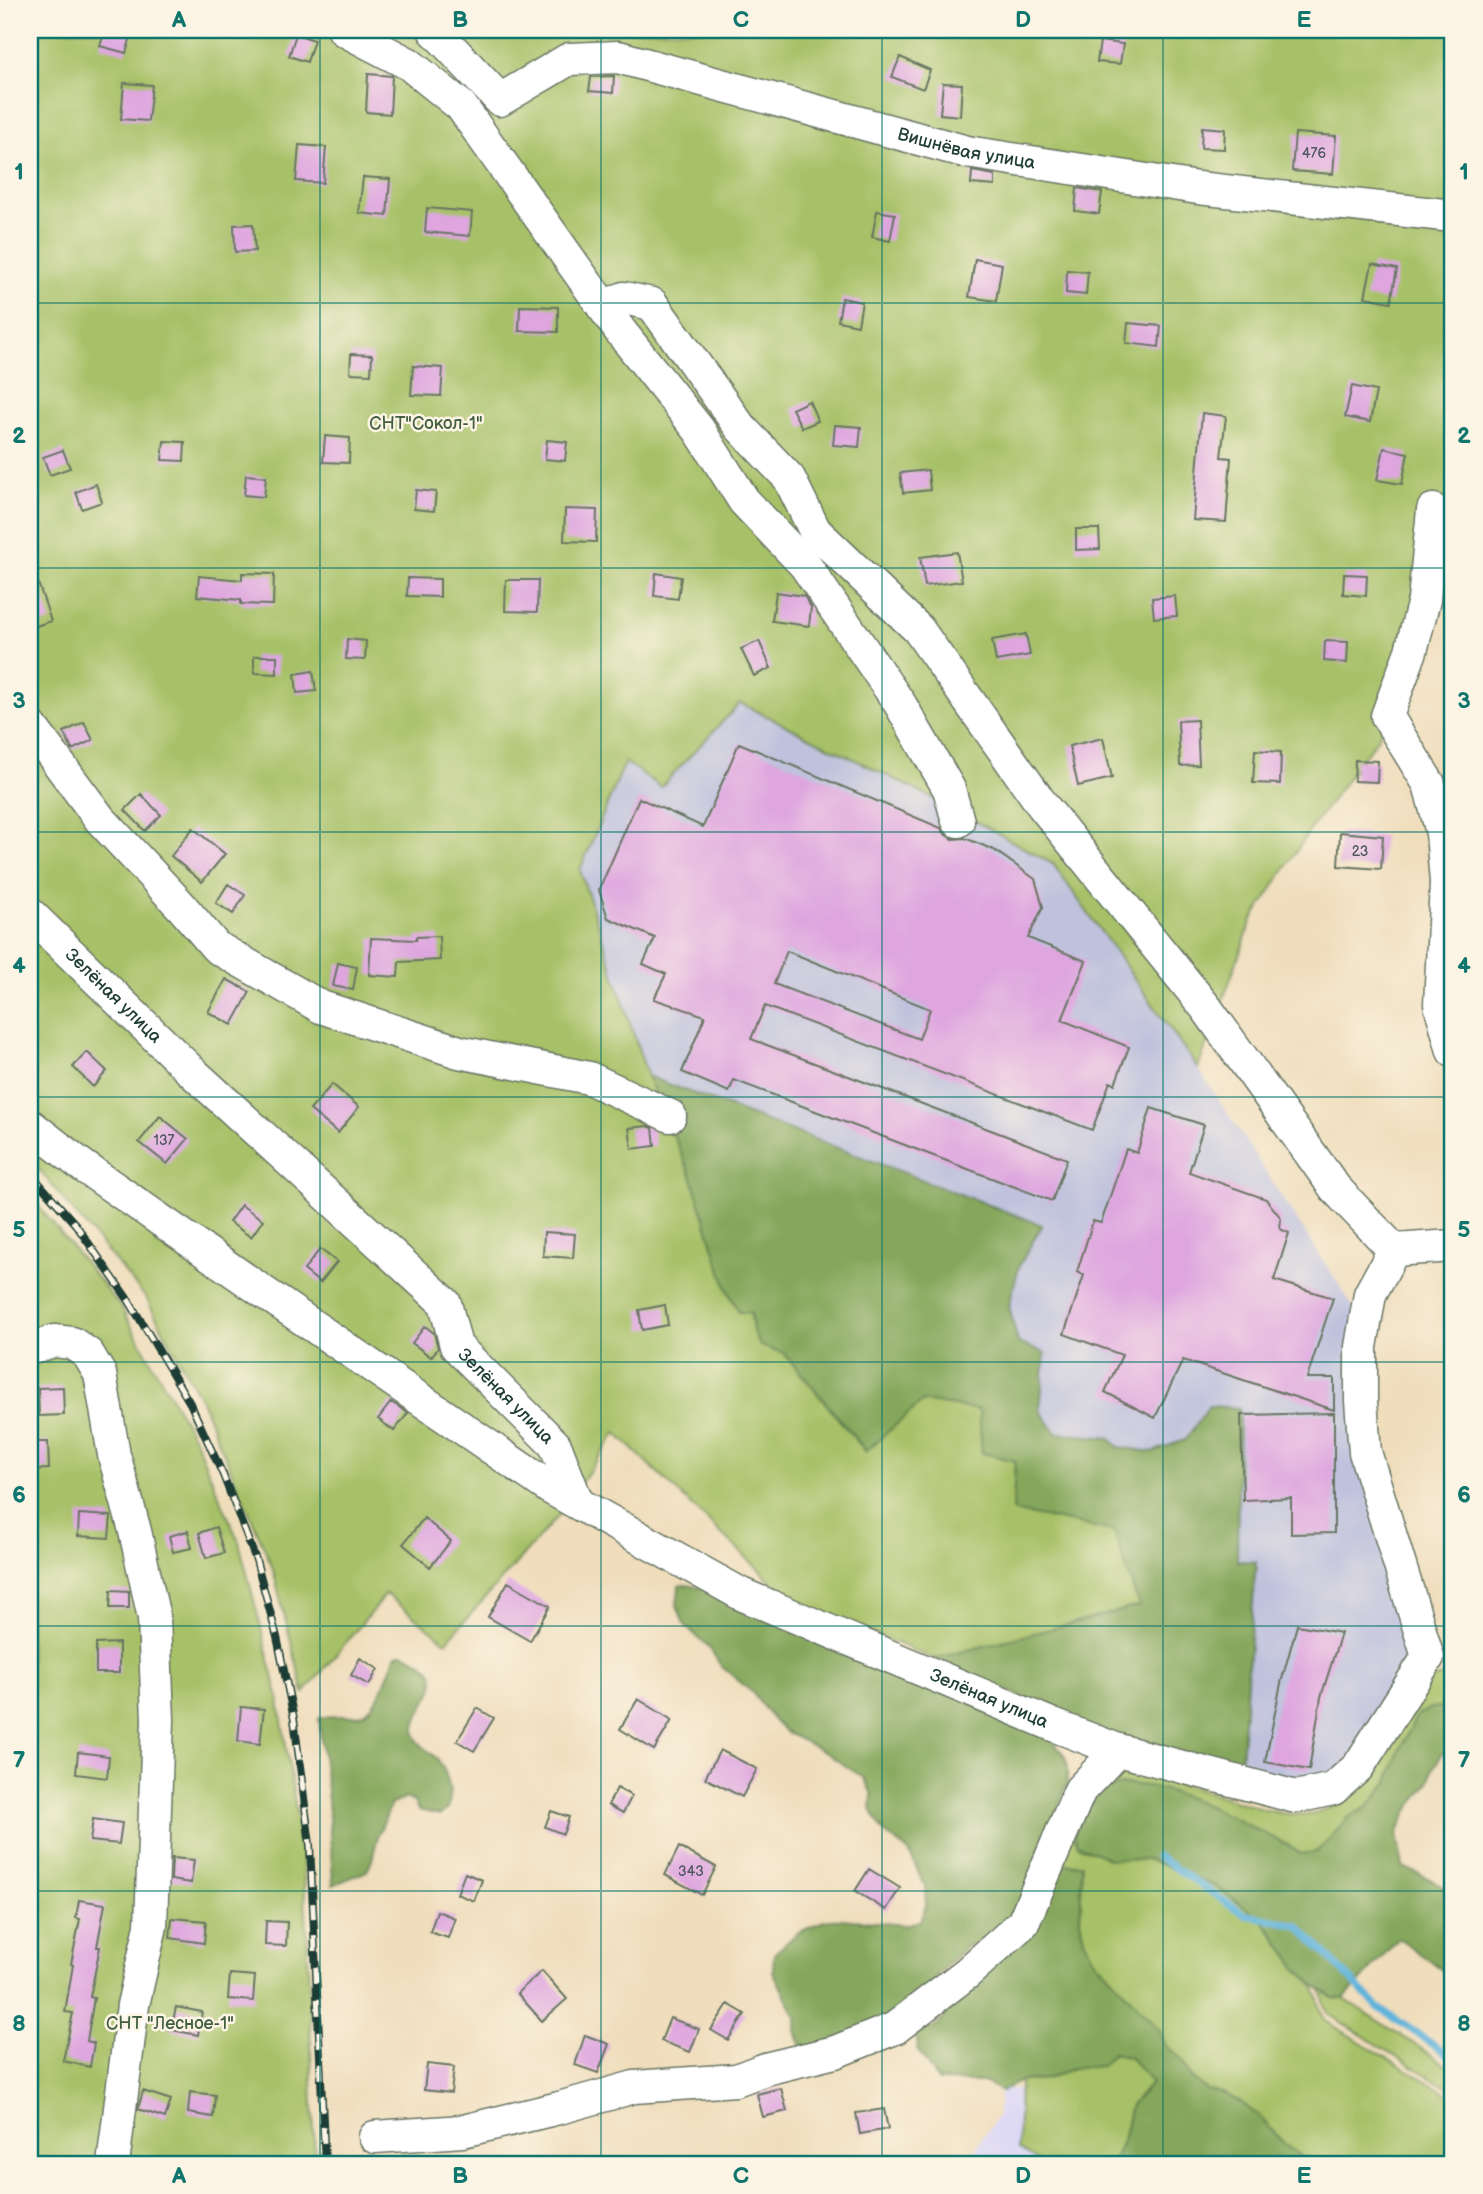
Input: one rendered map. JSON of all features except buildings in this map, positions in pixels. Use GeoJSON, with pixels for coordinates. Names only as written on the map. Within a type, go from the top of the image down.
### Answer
{"type":"FeatureCollection","features":[{"type":"Feature","properties":{"kind":"street"},"geometry":{"type":"LineString","coordinates":[[344,30],[409,64],[461,106],[603,307],[699,430],[744,501],[805,565],[901,704],[949,789],[958,821]]}},
{"type":"Feature","properties":{"kind":"street","name":"Вишнёвая улица"},"geometry":{"type":"LineString","coordinates":[[434,30],[500,100],[569,59],[618,57],[967,152],[1198,188],[1453,216]]}},
{"type":"Feature","properties":{"kind":"street"},"geometry":{"type":"LineString","coordinates":[[603,307],[624,298],[652,304],[740,427],[789,478],[815,531],[918,629],[1043,806],[1207,1009],[1335,1188],[1394,1250]]}},
{"type":"Feature","properties":{"kind":"street"},"geometry":{"type":"LineString","coordinates":[[1433,510],[1424,600],[1411,652],[1387,716],[1429,784],[1442,833],[1446,883],[1440,1004],[1453,1051]]}},
{"type":"Feature","properties":{"kind":"street"},"geometry":{"type":"LineString","coordinates":[[30,725],[100,819],[216,947],[321,1007],[459,1052],[589,1079],[670,1116]]}},
{"type":"Feature","properties":{"kind":"street","name":"Зелёная улица"},"geometry":{"type":"LineString","coordinates":[[30,914],[189,1069],[446,1303],[456,1346],[555,1445],[577,1502],[741,1594],[1118,1750],[1296,1797],[1333,1788],[1358,1767],[1441,1662]]}},
{"type":"Feature","properties":{"kind":"street"},"geometry":{"type":"LineString","coordinates":[[30,1125],[80,1164],[262,1291],[550,1488],[577,1502]]}},
{"type":"Feature","properties":{"kind":"street"},"geometry":{"type":"LineString","coordinates":[[1394,1250],[1453,1246]]}},
{"type":"Feature","properties":{"kind":"street"},"geometry":{"type":"LineString","coordinates":[[1394,1250],[1370,1294],[1361,1347],[1364,1439],[1368,1464],[1441,1662]]}},
{"type":"Feature","properties":{"kind":"street"},"geometry":{"type":"LineString","coordinates":[[30,1349],[54,1341],[72,1343],[88,1354],[100,1374],[114,1455],[135,1531],[154,1618],[158,1720],[151,1926],[133,2005],[113,2164]]}},
{"type":"Feature","properties":{"kind":"street"},"geometry":{"type":"LineString","coordinates":[[376,2137],[463,2131],[635,2087],[736,2080],[765,2069],[835,2052],[895,2028],[967,1973],[1023,1923],[1080,1790],[1118,1750]]}},
{"type":"Feature","properties":{"kind":"shaded area"},"geometry":{"type":"Polygon","coordinates":[[[740,703],[939,801],[1053,864],[1198,1068],[1358,1314],[1354,1339],[1418,1656],[1369,1735],[1327,1783],[1290,1787],[1240,1774],[1256,1563],[1237,1562],[1239,1408],[1209,1406],[1185,1440],[1152,1452],[1119,1447],[1109,1438],[1056,1433],[1040,1410],[1045,1353],[1018,1343],[1009,1306],[1019,1266],[1041,1225],[647,1075],[580,871],[626,762],[662,787],[740,703]]]}},
{"type":"Feature","properties":{"kind":"shaded area"},"geometry":{"type":"Polygon","coordinates":[[[1000,2089],[1112,2093],[1109,2164],[965,2164],[998,2115],[1000,2089]]]}},
{"type":"Feature","properties":{"kind":"green space","name":"СНТ\"Сокол-1\""},"geometry":{"type":"Polygon","coordinates":[[[30,30],[1453,30],[1453,567],[1407,644],[1379,736],[1312,827],[1252,920],[1198,1068],[1053,864],[939,801],[740,703],[661,787],[625,762],[580,870],[647,1075],[751,1313],[751,1319],[784,1353],[865,1451],[923,1401],[979,1410],[1015,1461],[1013,1511],[1114,1531],[1140,1606],[934,1659],[790,1599],[616,1433],[558,1516],[446,1642],[386,1594],[304,1693],[272,1566],[201,1400],[146,1298],[30,1159],[30,30]]]}},
{"type":"Feature","properties":{"kind":"green space"},"geometry":{"type":"Polygon","coordinates":[[[647,1076],[1042,1225],[1019,1266],[1009,1306],[1018,1343],[1045,1353],[1040,1410],[1056,1433],[1109,1438],[1119,1447],[1152,1452],[1185,1440],[1209,1406],[1239,1408],[1237,1561],[1256,1562],[1240,1774],[1130,1744],[934,1659],[1139,1606],[1114,1531],[1013,1511],[1015,1461],[982,1453],[979,1410],[923,1401],[866,1451],[784,1353],[760,1346],[753,1331],[751,1313],[739,1312],[726,1287],[691,1175],[647,1076]]]}},
{"type":"Feature","properties":{"kind":"green space","name":"СНТ \"Лесное-1\""},"geometry":{"type":"Polygon","coordinates":[[[30,1196],[120,1306],[195,1440],[239,1542],[278,1695],[302,1849],[315,2164],[30,2164],[30,1196]]]}},
{"type":"Feature","properties":{"kind":"green space"},"geometry":{"type":"Polygon","coordinates":[[[679,1586],[711,1590],[1043,1733],[1067,1761],[1067,1784],[1018,1916],[995,1935],[967,1946],[960,1952],[940,1972],[912,2008],[805,2054],[796,2032],[796,2017],[773,1971],[774,1954],[797,1933],[824,1921],[841,1919],[905,1925],[920,1921],[926,1905],[925,1886],[909,1852],[882,1830],[871,1809],[872,1794],[864,1778],[826,1753],[786,1732],[751,1691],[721,1666],[710,1649],[684,1624],[677,1605],[679,1586]]]}},
{"type":"Feature","properties":{"kind":"green space"},"geometry":{"type":"Polygon","coordinates":[[[402,1653],[421,1662],[431,1672],[434,1681],[420,1712],[415,1735],[420,1744],[438,1760],[445,1773],[450,1795],[448,1809],[440,1815],[418,1810],[414,1802],[406,1798],[391,1804],[367,1871],[333,1885],[319,1718],[365,1712],[382,1690],[395,1656],[402,1653]]]}},
{"type":"Feature","properties":{"kind":"green space"},"geometry":{"type":"Polygon","coordinates":[[[1443,1676],[1453,1680],[1449,1693],[1453,1695],[1453,1711],[1447,1706],[1399,1751],[1388,1782],[1368,1807],[1347,1818],[1316,1852],[1301,1854],[1288,1845],[1197,1801],[1134,1858],[1150,1860],[1214,1886],[1262,1919],[1299,1971],[1313,1982],[1324,2020],[1453,2097],[1453,2164],[1310,2164],[1285,2145],[1260,2117],[1225,2094],[1206,2090],[1191,2078],[1181,2059],[1166,2047],[1159,2029],[1094,1959],[1084,1940],[1080,1920],[1082,1865],[1058,1864],[1087,1798],[1116,1774],[1161,1779],[1283,1813],[1308,1814],[1328,1808],[1347,1797],[1364,1781],[1393,1740],[1427,1680],[1443,1676]]]}},
{"type":"Feature","properties":{"kind":"green space"},"geometry":{"type":"Polygon","coordinates":[[[1447,1706],[1453,1711],[1453,1745],[1442,1754],[1433,1768],[1429,1782],[1407,1812],[1397,1834],[1403,1867],[1432,1880],[1453,1894],[1453,1978],[1399,1938],[1344,1999],[1333,1998],[1299,1971],[1262,1919],[1214,1886],[1150,1860],[1109,1859],[1078,1845],[1074,1835],[1094,1797],[1113,1787],[1136,1785],[1163,1789],[1191,1799],[1288,1845],[1300,1854],[1316,1852],[1347,1818],[1368,1807],[1388,1782],[1399,1751],[1417,1715],[1431,1708],[1447,1706]]]}},
{"type":"Feature","properties":{"kind":"green space"},"geometry":{"type":"Polygon","coordinates":[[[1058,1864],[1082,1864],[1080,1920],[1084,1940],[1094,1959],[1159,2029],[1166,2047],[1181,2059],[1191,2078],[1206,2090],[1225,2094],[1242,2103],[1260,2117],[1285,2145],[1310,2164],[1112,2164],[1124,2137],[1131,2105],[1152,2083],[1130,2058],[1113,2053],[1101,2066],[1072,2068],[1047,2079],[1020,2081],[1002,2091],[983,2082],[938,2081],[917,2049],[918,2042],[914,2034],[937,2025],[980,1980],[1058,1864]]]}},
{"type":"Feature","properties":{"kind":"green space"},"geometry":{"type":"Polygon","coordinates":[[[1320,1988],[1333,1998],[1344,1999],[1453,2069],[1453,2091],[1328,2014],[1320,1988]]]}},
{"type":"Feature","properties":{"kind":"green space"},"geometry":{"type":"Polygon","coordinates":[[[1113,2053],[1130,2058],[1152,2083],[1131,2105],[1124,2137],[1112,2164],[1041,2163],[1018,2149],[1020,2081],[1047,2079],[1072,2068],[1101,2066],[1113,2053]]]}},
{"type":"Feature","properties":{"kind":"waterway"},"geometry":{"type":"LineString","coordinates":[[1157,1856],[1244,1914],[1297,1925],[1379,2008],[1453,2058]]}},
{"type":"Feature","properties":{"kind":"railway"},"geometry":{"type":"LineString","coordinates":[[30,1173],[76,1225],[129,1301],[191,1405],[223,1475],[256,1560],[277,1637],[294,1719],[310,1845],[325,2164]]}}]}
